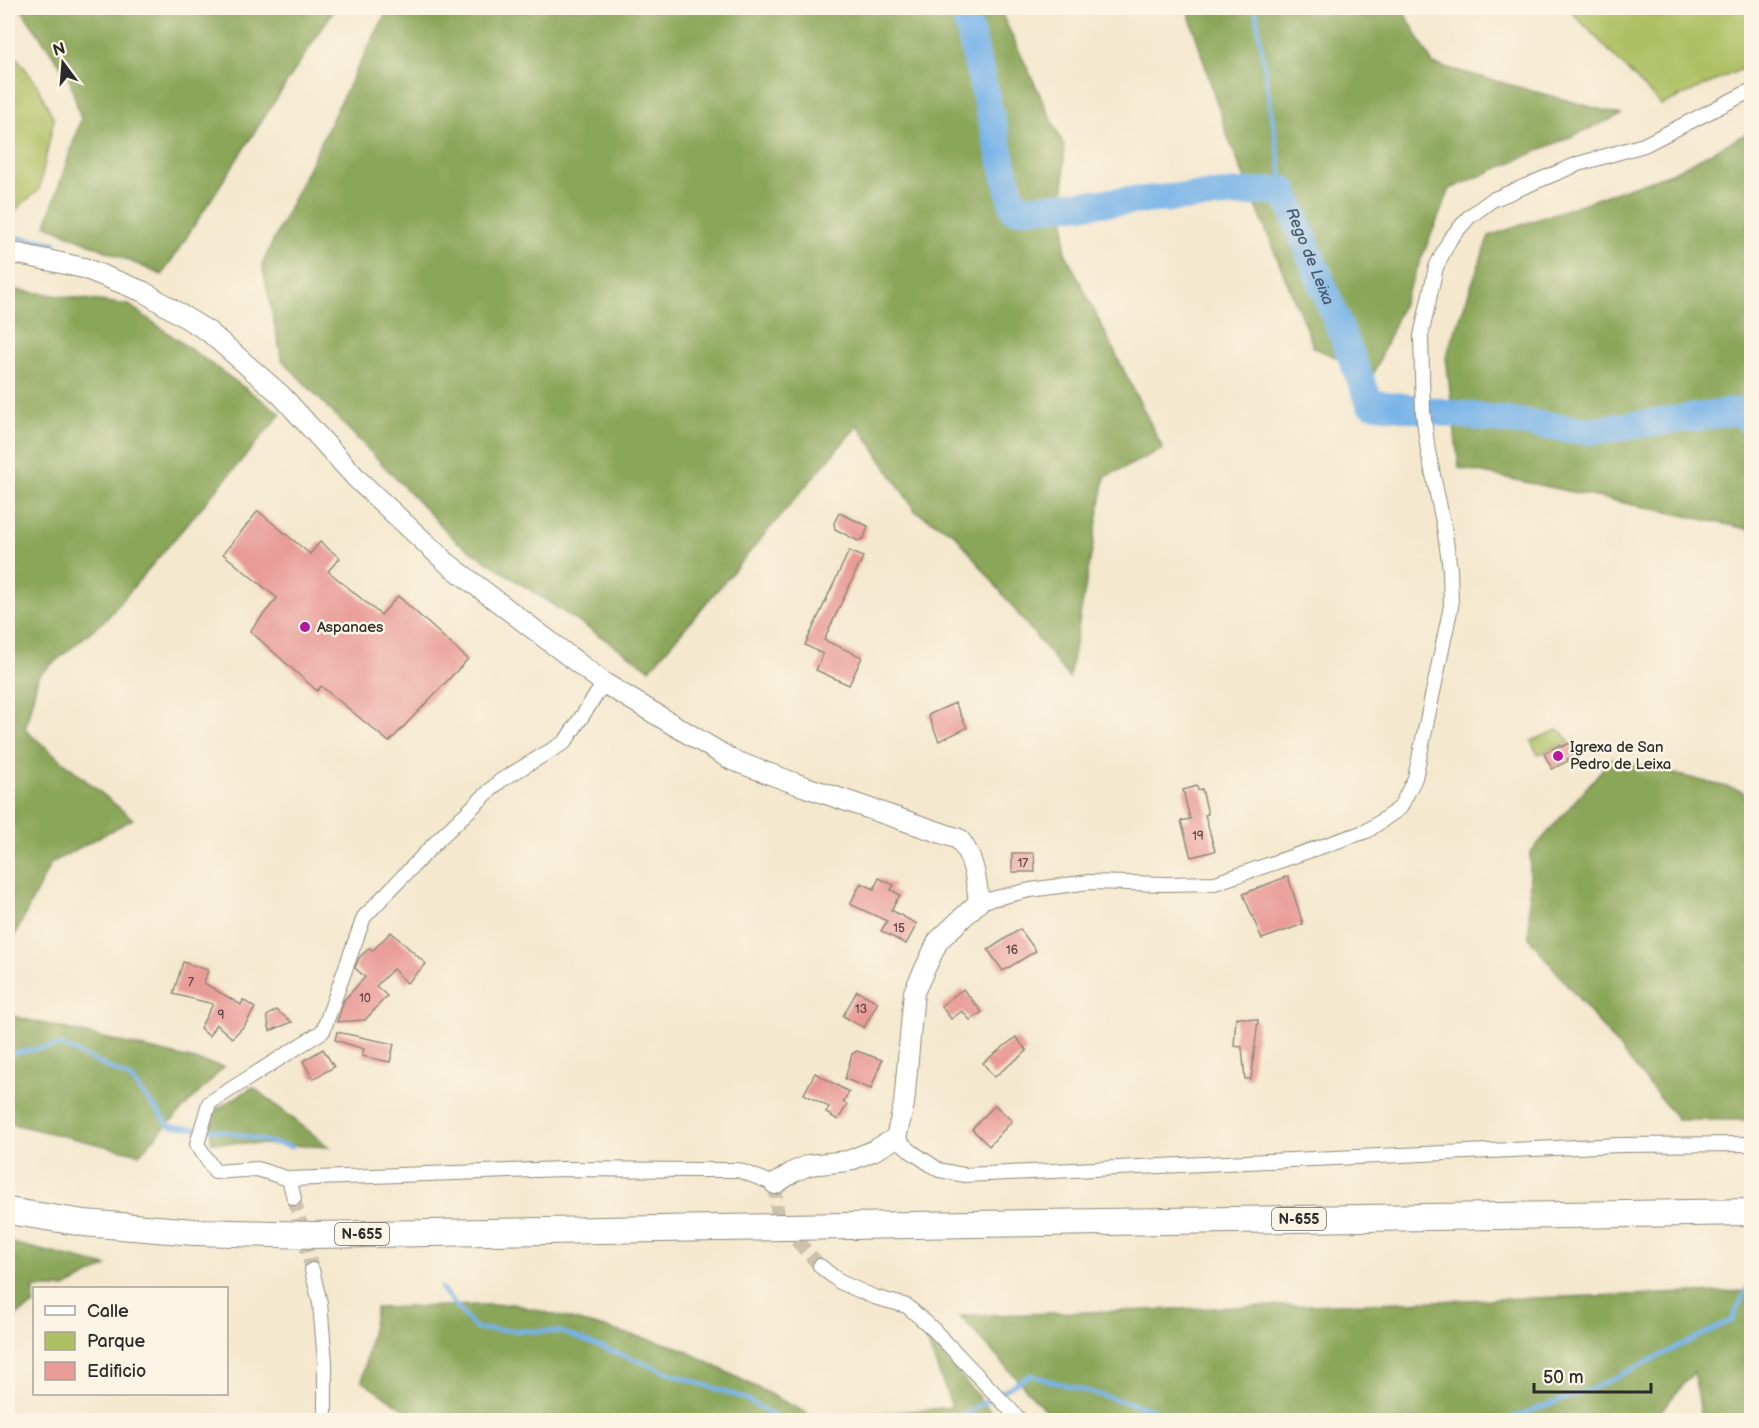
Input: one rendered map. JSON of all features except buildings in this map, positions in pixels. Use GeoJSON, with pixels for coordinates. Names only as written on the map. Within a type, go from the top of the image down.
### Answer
{"type":"FeatureCollection","features":[{"type":"Feature","properties":{"kind":"highway","name":"N-655"},"geometry":{"type":"LineString","coordinates":[[8,1211],[84,1222],[206,1233],[313,1235],[1752,1212]]}},
{"type":"Feature","properties":{"kind":"street"},"geometry":{"type":"LineString","coordinates":[[604,682],[565,742],[500,781],[439,839],[364,917],[322,1031],[209,1103],[197,1144],[215,1172],[257,1169],[289,1179],[562,1169],[738,1170],[775,1184],[809,1165],[848,1161],[896,1138],[904,1104],[914,992],[938,941],[979,902],[1030,890],[1089,882],[1215,883],[1367,831],[1400,808],[1415,778],[1451,606],[1450,569],[1444,527],[1428,451],[1423,412],[1421,347],[1421,336],[1436,267],[1445,248],[1469,217],[1492,200],[1578,164],[1644,145],[1752,90]]}},
{"type":"Feature","properties":{"kind":"street"},"geometry":{"type":"LineString","coordinates":[[8,254],[19,254],[84,268],[144,291],[209,332],[280,395],[358,480],[447,563],[604,682],[732,760],[960,838],[975,868],[979,902]]}},
{"type":"Feature","properties":{"kind":"street"},"geometry":{"type":"LineString","coordinates":[[896,1138],[939,1170],[964,1175],[1620,1145],[1752,1144]]}},
{"type":"Feature","properties":{"kind":"street"},"geometry":{"type":"LineString","coordinates":[[289,1179],[294,1198]]}},
{"type":"Feature","properties":{"kind":"street"},"geometry":{"type":"LineString","coordinates":[[820,1266],[840,1282],[874,1297],[907,1306],[932,1328],[1020,1420]]}},
{"type":"Feature","properties":{"kind":"street"},"geometry":{"type":"LineString","coordinates":[[312,1270],[320,1303],[325,1362],[325,1420]]}},
{"type":"Feature","properties":{"kind":"green space"},"geometry":{"type":"Polygon","coordinates":[[[20,8],[335,8],[162,275],[46,225],[81,119],[69,78],[20,8]]]}},
{"type":"Feature","properties":{"kind":"green space"},"geometry":{"type":"Polygon","coordinates":[[[389,8],[999,8],[1064,146],[1065,252],[1163,449],[1105,477],[1069,678],[954,533],[916,512],[858,425],[650,669],[456,541],[282,360],[262,264],[354,74],[389,8]]]}},
{"type":"Feature","properties":{"kind":"green space"},"geometry":{"type":"Polygon","coordinates":[[[1187,8],[1402,8],[1433,64],[1621,115],[1450,189],[1374,373],[1314,348],[1227,135],[1187,8]]]}},
{"type":"Feature","properties":{"kind":"green space"},"geometry":{"type":"Polygon","coordinates":[[[1568,8],[1751,8],[1751,65],[1661,105],[1568,8]]]}},
{"type":"Feature","properties":{"kind":"green space"},"geometry":{"type":"Polygon","coordinates":[[[8,46],[36,83],[54,119],[39,190],[8,216],[8,46]]]}},
{"type":"Feature","properties":{"kind":"green space"},"geometry":{"type":"Polygon","coordinates":[[[1751,131],[1751,532],[1748,529],[1459,468],[1446,357],[1489,236],[1674,172],[1751,131]]]}},
{"type":"Feature","properties":{"kind":"green space"},"geometry":{"type":"Polygon","coordinates":[[[8,289],[129,305],[281,414],[107,618],[38,676],[25,730],[133,819],[51,863],[8,949],[8,289]]]}},
{"type":"Feature","properties":{"kind":"green space"},"geometry":{"type":"Polygon","coordinates":[[[1559,730],[1570,743],[1561,747],[1559,745],[1538,755],[1531,741],[1559,730]]]}},
{"type":"Feature","properties":{"kind":"green space"},"geometry":{"type":"Polygon","coordinates":[[[1612,758],[1742,791],[1751,802],[1751,1120],[1678,1120],[1529,938],[1530,853],[1612,758]]]}},
{"type":"Feature","properties":{"kind":"green space"},"geometry":{"type":"Polygon","coordinates":[[[8,1015],[224,1067],[139,1154],[8,1123],[8,1015]]]}},
{"type":"Feature","properties":{"kind":"green space"},"geometry":{"type":"Polygon","coordinates":[[[253,1087],[329,1147],[211,1142],[212,1112],[253,1087]]]}},
{"type":"Feature","properties":{"kind":"green space"},"geometry":{"type":"Polygon","coordinates":[[[8,1242],[107,1266],[67,1287],[33,1287],[33,1306],[8,1320],[8,1242]]]}},
{"type":"Feature","properties":{"kind":"green space"},"geometry":{"type":"Polygon","coordinates":[[[1751,1291],[1751,1420],[1702,1420],[1694,1372],[1653,1420],[1054,1420],[960,1316],[1751,1291]]]}},
{"type":"Feature","properties":{"kind":"green space"},"geometry":{"type":"Polygon","coordinates":[[[513,1304],[678,1347],[820,1420],[420,1420],[362,1381],[376,1308],[513,1304]]]}},
{"type":"Feature","properties":{"kind":"green space"},"geometry":{"type":"Polygon","coordinates":[[[924,1334],[998,1420],[824,1420],[952,1407],[924,1334]]]}},
{"type":"Feature","properties":{"kind":"waterway","name":"Rego de Leixa"},"geometry":{"type":"LineString","coordinates":[[964,8],[1014,209],[1284,190],[1370,403],[1589,431],[1741,411],[1752,423]]}},
{"type":"Feature","properties":{"kind":"waterway"},"geometry":{"type":"LineString","coordinates":[[1255,8],[1284,190]]}},
{"type":"Feature","properties":{"kind":"waterway"},"geometry":{"type":"LineString","coordinates":[[8,236],[55,243]]}},
{"type":"Feature","properties":{"kind":"waterway"},"geometry":{"type":"LineString","coordinates":[[8,1054],[61,1045],[130,1078],[170,1126],[223,1131],[292,1147]]}},
{"type":"Feature","properties":{"kind":"waterway"},"geometry":{"type":"LineString","coordinates":[[1507,1420],[1594,1388],[1732,1320],[1752,1278]]}},
{"type":"Feature","properties":{"kind":"waterway"},"geometry":{"type":"LineString","coordinates":[[441,1288],[476,1329],[561,1332],[746,1399],[780,1420]]}},
{"type":"Feature","properties":{"kind":"waterway"},"geometry":{"type":"LineString","coordinates":[[935,1420],[963,1415],[1030,1375],[1189,1420]]}},
{"type":"Feature","properties":{"kind":"tunnel"},"geometry":{"type":"LineString","coordinates":[[775,1184],[778,1220],[820,1266]]}},
{"type":"Feature","properties":{"kind":"tunnel"},"geometry":{"type":"LineString","coordinates":[[294,1198],[312,1270]]}},
{"type":"Feature","properties":{"kind":"place","name":"Aspanaes"},"geometry":{"type":"Point","coordinates":[305,627]}},
{"type":"Feature","properties":{"kind":"place","name":"Igrexa de San Pedro de Leixa"},"geometry":{"type":"Point","coordinates":[1558,756]}}]}
